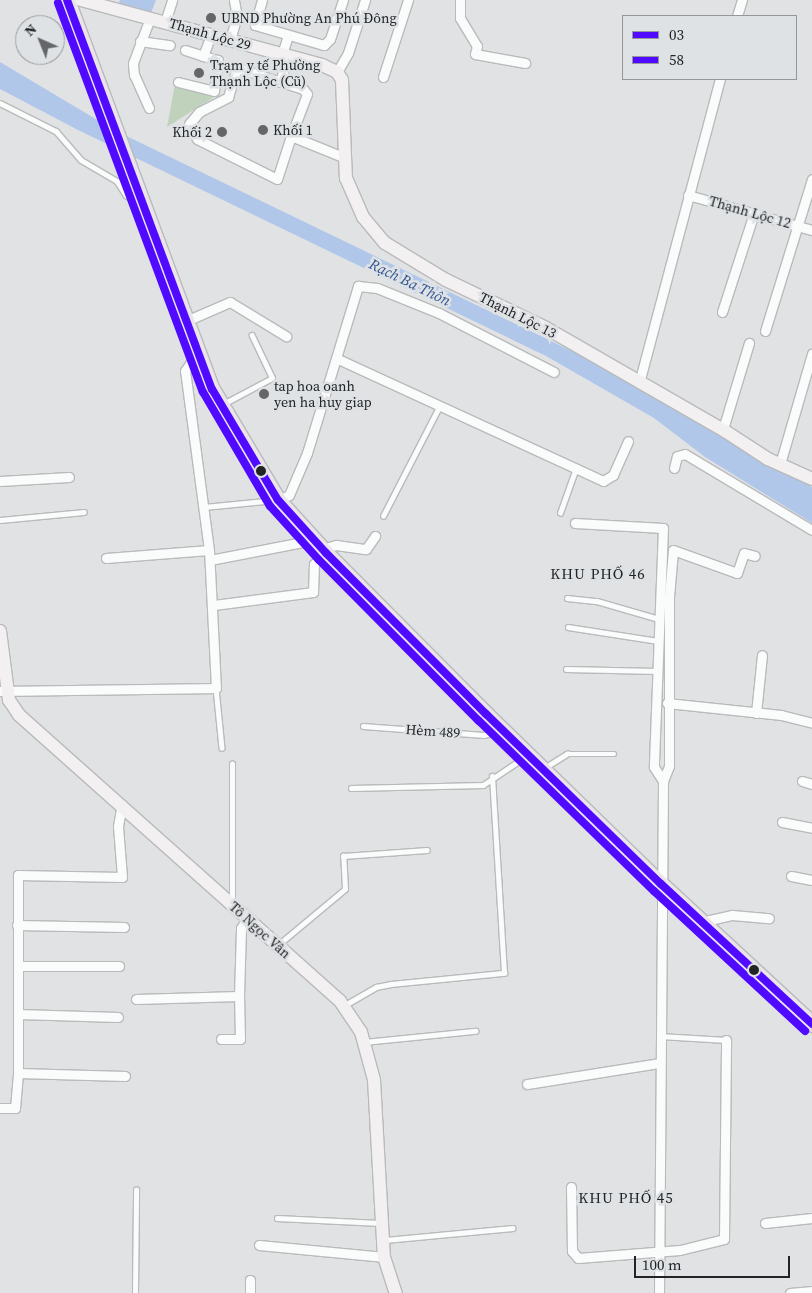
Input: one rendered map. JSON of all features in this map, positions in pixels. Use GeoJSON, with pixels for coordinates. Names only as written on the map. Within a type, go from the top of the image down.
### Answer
{"type":"FeatureCollection","features":[{"type":"Feature","properties":{"kind":"main road"},"geometry":{"type":"LineString","coordinates":[[67,0],[198,352],[221,405],[278,500],[320,547],[502,730],[701,922],[812,1024]]}},
{"type":"Feature","properties":{"kind":"street","name":"Thạnh Lộc 29"},"geometry":{"type":"LineString","coordinates":[[81,0],[285,55],[337,72]]}},
{"type":"Feature","properties":{"kind":"street"},"geometry":{"type":"LineString","coordinates":[[165,22],[172,0]]}},
{"type":"Feature","properties":{"kind":"street"},"geometry":{"type":"LineString","coordinates":[[230,40],[236,16],[234,0]]}},
{"type":"Feature","properties":{"kind":"street"},"geometry":{"type":"LineString","coordinates":[[262,0],[255,25],[320,45],[328,43],[344,0]]}},
{"type":"Feature","properties":{"kind":"street"},"geometry":{"type":"LineString","coordinates":[[383,77],[408,0]]}},
{"type":"Feature","properties":{"kind":"street"},"geometry":{"type":"LineString","coordinates":[[460,0],[460,18],[477,46],[475,54],[525,63]]}},
{"type":"Feature","properties":{"kind":"street"},"geometry":{"type":"LineString","coordinates":[[737,15],[742,0]]}},
{"type":"Feature","properties":{"kind":"street"},"geometry":{"type":"LineString","coordinates":[[337,72],[348,53],[361,1]]}},
{"type":"Feature","properties":{"kind":"street"},"geometry":{"type":"LineString","coordinates":[[149,108],[134,75],[135,51],[150,18]]}},
{"type":"Feature","properties":{"kind":"street"},"geometry":{"type":"LineString","coordinates":[[203,56],[211,35]]}},
{"type":"Feature","properties":{"kind":"street"},"geometry":{"type":"LineString","coordinates":[[280,82],[288,35]]}},
{"type":"Feature","properties":{"kind":"street"},"geometry":{"type":"LineString","coordinates":[[140,41],[170,45]]}},
{"type":"Feature","properties":{"kind":"street"},"geometry":{"type":"LineString","coordinates":[[178,82],[214,91],[218,60],[185,50]]}},
{"type":"Feature","properties":{"kind":"street"},"geometry":{"type":"LineString","coordinates":[[236,70],[303,88],[306,94],[291,136],[277,179],[197,139],[190,124],[199,112],[228,97],[236,70]]}},
{"type":"Feature","properties":{"kind":"street","name":"Thạnh Lộc 13"},"geometry":{"type":"LineString","coordinates":[[337,72],[342,80],[343,92],[343,157],[352,196],[362,217],[385,243],[417,265],[508,308],[723,429],[780,464],[812,479]]}},
{"type":"Feature","properties":{"kind":"street"},"geometry":{"type":"LineString","coordinates":[[639,383],[720,80]]}},
{"type":"Feature","properties":{"kind":"street"},"geometry":{"type":"LineString","coordinates":[[291,136],[343,157]]}},
{"type":"Feature","properties":{"kind":"street"},"geometry":{"type":"LineString","coordinates":[[765,331],[812,179]]}},
{"type":"Feature","properties":{"kind":"street","name":"Thạnh Lộc 12"},"geometry":{"type":"LineString","coordinates":[[688,195],[812,230]]}},
{"type":"Feature","properties":{"kind":"street"},"geometry":{"type":"LineString","coordinates":[[722,312],[754,213]]}},
{"type":"Feature","properties":{"kind":"street"},"geometry":{"type":"LineString","coordinates":[[278,500],[289,495],[293,486],[338,359],[350,305],[358,286],[365,284],[439,313],[554,372]]}},
{"type":"Feature","properties":{"kind":"street"},"geometry":{"type":"LineString","coordinates":[[186,322],[230,302],[286,336]]}},
{"type":"Feature","properties":{"kind":"street"},"geometry":{"type":"LineString","coordinates":[[723,429],[749,342]]}},
{"type":"Feature","properties":{"kind":"street"},"geometry":{"type":"LineString","coordinates":[[4,691],[216,688],[214,605],[210,560],[185,371],[198,352]]}},
{"type":"Feature","properties":{"kind":"street"},"geometry":{"type":"LineString","coordinates":[[780,464],[812,354]]}},
{"type":"Feature","properties":{"kind":"street"},"geometry":{"type":"LineString","coordinates":[[338,359],[439,407],[608,481],[628,441]]}},
{"type":"Feature","properties":{"kind":"street"},"geometry":{"type":"LineString","coordinates":[[674,468],[677,456],[685,454],[812,530]]}},
{"type":"Feature","properties":{"kind":"street"},"geometry":{"type":"LineString","coordinates":[[0,481],[69,477]]}},
{"type":"Feature","properties":{"kind":"street"},"geometry":{"type":"LineString","coordinates":[[575,523],[663,528],[654,767],[662,781]]}},
{"type":"Feature","properties":{"kind":"street"},"geometry":{"type":"LineString","coordinates":[[210,560],[336,545],[366,549],[375,536]]}},
{"type":"Feature","properties":{"kind":"street"},"geometry":{"type":"LineString","coordinates":[[214,605],[313,592],[314,564],[320,547]]}},
{"type":"Feature","properties":{"kind":"street"},"geometry":{"type":"LineString","coordinates":[[106,558],[209,550]]}},
{"type":"Feature","properties":{"kind":"street"},"geometry":{"type":"LineString","coordinates":[[659,1293],[662,781],[669,766],[667,703],[673,550],[737,573],[744,553],[755,556]]}},
{"type":"Feature","properties":{"kind":"street","name":"Tô Ngọc Vân"},"geometry":{"type":"LineString","coordinates":[[0,631],[4,691],[19,715],[122,804],[344,1006],[361,1032],[374,1080],[385,1240],[384,1257],[396,1293]]}},
{"type":"Feature","properties":{"kind":"street"},"geometry":{"type":"LineString","coordinates":[[756,713],[762,655]]}},
{"type":"Feature","properties":{"kind":"street"},"geometry":{"type":"LineString","coordinates":[[667,703],[756,713],[812,723]]}},
{"type":"Feature","properties":{"kind":"street"},"geometry":{"type":"LineString","coordinates":[[802,781],[812,784]]}},
{"type":"Feature","properties":{"kind":"street"},"geometry":{"type":"LineString","coordinates":[[0,1108],[16,1108],[20,966],[17,925],[18,875],[122,877],[118,826],[122,804]]}},
{"type":"Feature","properties":{"kind":"street"},"geometry":{"type":"LineString","coordinates":[[782,822],[812,828]]}},
{"type":"Feature","properties":{"kind":"street"},"geometry":{"type":"LineString","coordinates":[[791,876],[812,880]]}},
{"type":"Feature","properties":{"kind":"street"},"geometry":{"type":"LineString","coordinates":[[701,922],[732,915],[769,918]]}},
{"type":"Feature","properties":{"kind":"street"},"geometry":{"type":"LineString","coordinates":[[222,1039],[240,1039],[241,928],[247,919]]}},
{"type":"Feature","properties":{"kind":"street"},"geometry":{"type":"LineString","coordinates":[[17,925],[124,927]]}},
{"type":"Feature","properties":{"kind":"street"},"geometry":{"type":"LineString","coordinates":[[20,966],[119,966]]}},
{"type":"Feature","properties":{"kind":"street"},"geometry":{"type":"LineString","coordinates":[[136,999],[239,996]]}},
{"type":"Feature","properties":{"kind":"street"},"geometry":{"type":"LineString","coordinates":[[18,1014],[118,1017]]}},
{"type":"Feature","properties":{"kind":"street"},"geometry":{"type":"LineString","coordinates":[[571,1186],[570,1224],[574,1256],[660,1249],[680,1250],[724,1239],[726,1040]]}},
{"type":"Feature","properties":{"kind":"street"},"geometry":{"type":"LineString","coordinates":[[527,1084],[660,1063]]}},
{"type":"Feature","properties":{"kind":"street"},"geometry":{"type":"LineString","coordinates":[[18,1073],[125,1076]]}},
{"type":"Feature","properties":{"kind":"street"},"geometry":{"type":"LineString","coordinates":[[766,1223],[812,1218]]}},
{"type":"Feature","properties":{"kind":"street"},"geometry":{"type":"LineString","coordinates":[[259,1245],[384,1257]]}},
{"type":"Feature","properties":{"kind":"street"},"geometry":{"type":"LineString","coordinates":[[250,1280],[250,1293]]}},
{"type":"Feature","properties":{"kind":"street"},"geometry":{"type":"LineString","coordinates":[[790,1293],[812,1290]]}},
{"type":"Feature","properties":{"kind":"lane"},"geometry":{"type":"LineString","coordinates":[[0,103],[56,131],[81,160],[117,181],[126,195],[144,207]]}},
{"type":"Feature","properties":{"kind":"lane"},"geometry":{"type":"LineString","coordinates":[[221,405],[272,378],[252,336]]}},
{"type":"Feature","properties":{"kind":"lane"},"geometry":{"type":"LineString","coordinates":[[383,516],[439,407]]}},
{"type":"Feature","properties":{"kind":"lane"},"geometry":{"type":"LineString","coordinates":[[560,513],[576,468]]}},
{"type":"Feature","properties":{"kind":"lane"},"geometry":{"type":"LineString","coordinates":[[204,507],[278,500]]}},
{"type":"Feature","properties":{"kind":"lane"},"geometry":{"type":"LineString","coordinates":[[0,520],[84,512]]}},
{"type":"Feature","properties":{"kind":"lane"},"geometry":{"type":"LineString","coordinates":[[567,598],[598,601],[659,619]]}},
{"type":"Feature","properties":{"kind":"lane"},"geometry":{"type":"LineString","coordinates":[[568,628],[658,641]]}},
{"type":"Feature","properties":{"kind":"lane"},"geometry":{"type":"LineString","coordinates":[[566,668],[657,672]]}},
{"type":"Feature","properties":{"kind":"lane"},"geometry":{"type":"LineString","coordinates":[[216,688],[222,748]]}},
{"type":"Feature","properties":{"kind":"lane","name":"Hèm 489"},"geometry":{"type":"LineString","coordinates":[[363,726],[484,735],[502,730]]}},
{"type":"Feature","properties":{"kind":"lane"},"geometry":{"type":"LineString","coordinates":[[543,770],[567,754],[614,754]]}},
{"type":"Feature","properties":{"kind":"lane"},"geometry":{"type":"LineString","coordinates":[[351,788],[483,785],[492,776],[528,755]]}},
{"type":"Feature","properties":{"kind":"lane"},"geometry":{"type":"LineString","coordinates":[[232,764],[232,905]]}},
{"type":"Feature","properties":{"kind":"lane"},"geometry":{"type":"LineString","coordinates":[[344,1006],[376,987],[504,973],[492,776]]}},
{"type":"Feature","properties":{"kind":"lane"},"geometry":{"type":"LineString","coordinates":[[277,946],[345,888],[343,856],[427,850]]}},
{"type":"Feature","properties":{"kind":"lane"},"geometry":{"type":"LineString","coordinates":[[364,1042],[475,1031]]}},
{"type":"Feature","properties":{"kind":"lane"},"geometry":{"type":"LineString","coordinates":[[660,1036],[726,1040]]}},
{"type":"Feature","properties":{"kind":"lane"},"geometry":{"type":"LineString","coordinates":[[135,1293],[136,1190]]}},
{"type":"Feature","properties":{"kind":"lane"},"geometry":{"type":"LineString","coordinates":[[277,1218],[384,1223]]}},
{"type":"Feature","properties":{"kind":"lane"},"geometry":{"type":"LineString","coordinates":[[385,1240],[512,1228]]}},
{"type":"Feature","properties":{"kind":"green space"},"geometry":{"type":"Polygon","coordinates":[[[175,84],[217,95],[167,127],[175,84]]]}},
{"type":"Feature","properties":{"kind":"water"},"geometry":{"type":"Polygon","coordinates":[[[120,0],[156,0],[151,13],[118,5],[120,0]]]}},
{"type":"Feature","properties":{"kind":"water","name":"Rạch Ba Thôn"},"geometry":{"type":"Polygon","coordinates":[[[0,62],[116,131],[638,383],[747,452],[812,487],[812,523],[705,457],[654,418],[546,356],[78,130],[0,89],[0,62]]]}},
{"type":"Feature","properties":{"kind":"transit line","name":"03"},"geometry":{"type":"LineString","coordinates":[[67,0],[212,389],[278,500],[326,553],[486,714],[661,884],[812,1024]]}},
{"type":"Feature","properties":{"kind":"transit line","name":"58"},"geometry":{"type":"LineString","coordinates":[[58,3],[203,392],[270,506],[319,560],[479,721],[654,891],[805,1031]]}},
{"type":"Feature","properties":{"kind":"place","name":"UBND Phường An Phú Đông"},"geometry":{"type":"Point","coordinates":[211,18]}},
{"type":"Feature","properties":{"kind":"place","name":"Trạm y tế Phường Thạnh Lộc (Cũ)"},"geometry":{"type":"Point","coordinates":[199,73]}},
{"type":"Feature","properties":{"kind":"place","name":"Khối 1"},"geometry":{"type":"Point","coordinates":[263,130]}},
{"type":"Feature","properties":{"kind":"place","name":"Khối 2"},"geometry":{"type":"Point","coordinates":[222,132]}},
{"type":"Feature","properties":{"kind":"place","name":"tap hoa oanh yen ha huy giap"},"geometry":{"type":"Point","coordinates":[264,394]}},
{"type":"Feature","properties":{"kind":"district","name":"KHU PHỐ 46"},"geometry":{"type":"Point","coordinates":[598,574]}},
{"type":"Feature","properties":{"kind":"district","name":"KHU PHỐ 45"},"geometry":{"type":"Point","coordinates":[626,1198]}}]}
